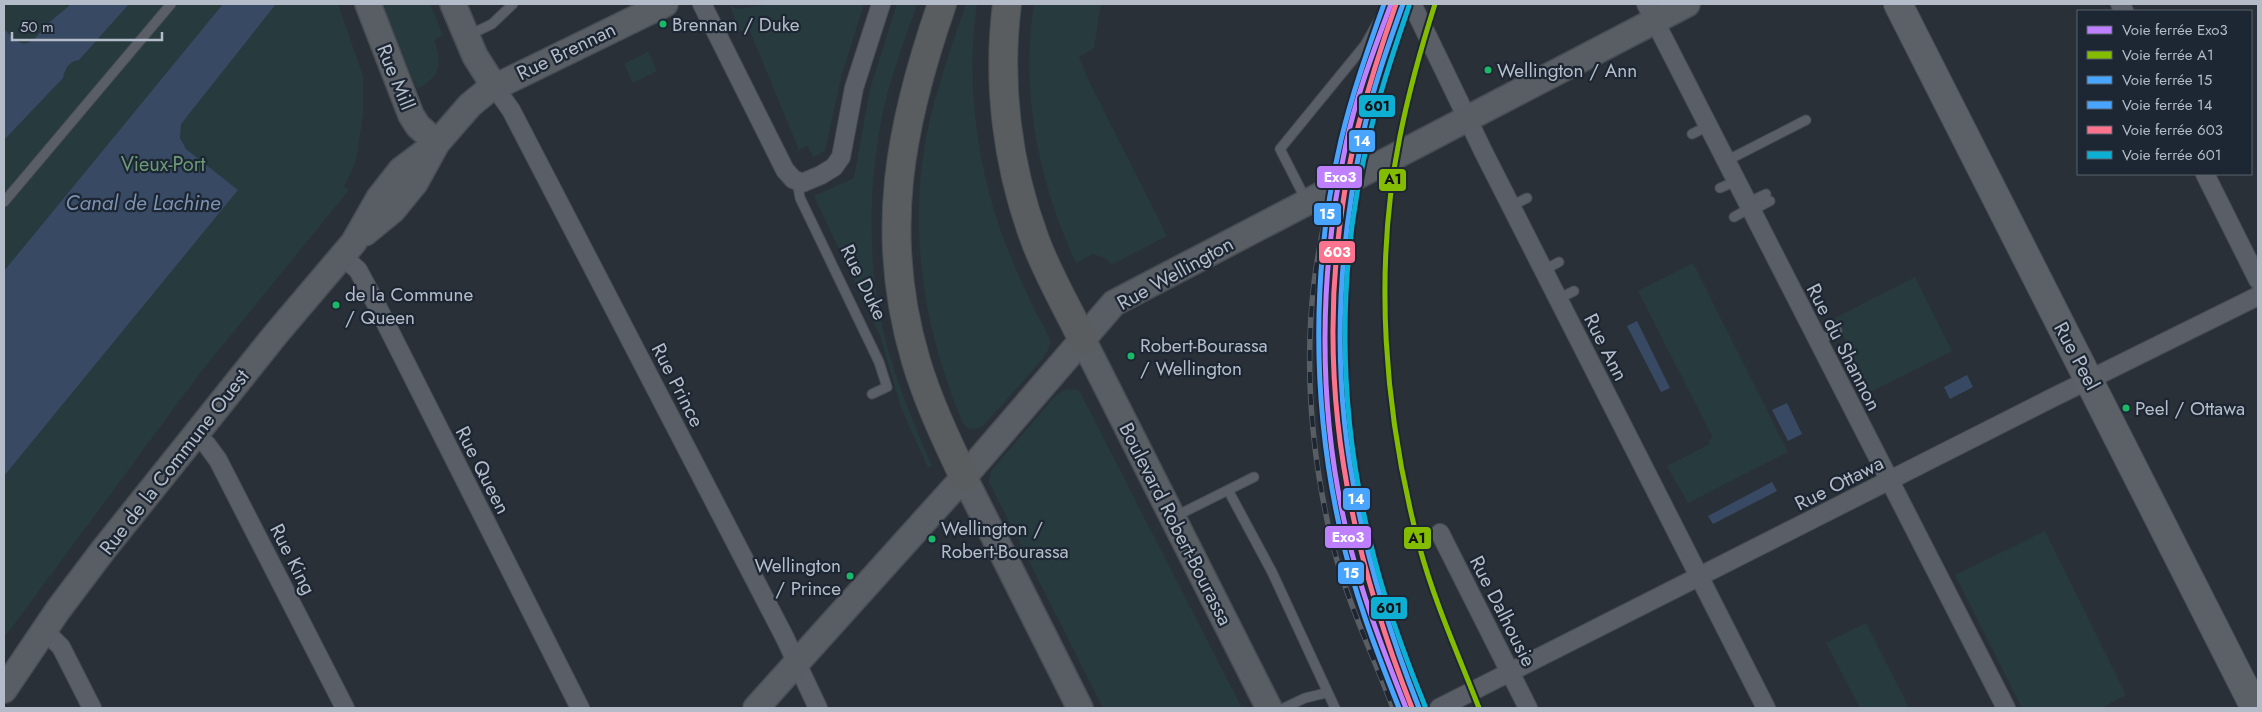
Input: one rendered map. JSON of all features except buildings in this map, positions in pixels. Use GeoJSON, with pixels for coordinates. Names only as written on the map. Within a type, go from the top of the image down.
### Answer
{"type":"FeatureCollection","features":[{"type":"Feature","properties":{"kind":"highway"},"geometry":{"type":"LineString","coordinates":[[942,4],[921,66],[906,126],[900,166],[896,237],[905,317],[916,361],[935,413],[964,477]]}},
{"type":"Feature","properties":{"kind":"highway"},"geometry":{"type":"LineString","coordinates":[[1007,4],[1003,54],[1003,89],[1018,184],[1043,258],[1083,340]]}},
{"type":"Feature","properties":{"kind":"main road","name":"Rue Peel"},"geometry":{"type":"LineString","coordinates":[[1898,4],[2256,708]]}},
{"type":"Feature","properties":{"kind":"street","name":"Rue Mill"},"geometry":{"type":"LineString","coordinates":[[368,4],[410,115],[418,126],[437,143]]}},
{"type":"Feature","properties":{"kind":"street"},"geometry":{"type":"LineString","coordinates":[[453,4],[475,56],[494,86]]}},
{"type":"Feature","properties":{"kind":"street","name":"Rue Brennan"},"geometry":{"type":"LineString","coordinates":[[494,86],[665,4]]}},
{"type":"Feature","properties":{"kind":"street","name":"Rue Duke"},"geometry":{"type":"LineString","coordinates":[[702,4],[785,170],[797,181]]}},
{"type":"Feature","properties":{"kind":"street"},"geometry":{"type":"LineString","coordinates":[[797,181],[807,181],[822,176],[834,167],[841,157],[854,88],[881,4]]}},
{"type":"Feature","properties":{"kind":"street","name":"Rue Ann"},"geometry":{"type":"LineString","coordinates":[[1411,4],[1511,206],[1766,708]]}},
{"type":"Feature","properties":{"kind":"street","name":"Rue Wellington"},"geometry":{"type":"LineString","coordinates":[[756,708],[964,477],[1114,302],[1468,119],[1650,12],[1687,4]]}},
{"type":"Feature","properties":{"kind":"street","name":"Rue du Shannon"},"geometry":{"type":"LineString","coordinates":[[1650,12],[1726,161],[1728,184],[1749,207],[2006,708]]}},
{"type":"Feature","properties":{"kind":"street","name":"Rue de la Commune Ouest"},"geometry":{"type":"LineString","coordinates":[[4,690],[44,630],[195,435],[348,249],[379,198],[401,170],[437,143],[470,104],[494,86]]}},
{"type":"Feature","properties":{"kind":"street","name":"Rue Prince"},"geometry":{"type":"LineString","coordinates":[[494,86],[511,110],[818,708]]}},
{"type":"Feature","properties":{"kind":"street"},"geometry":{"type":"LineString","coordinates":[[2206,175],[2258,280]]}},
{"type":"Feature","properties":{"kind":"street","name":"Rue Queen"},"geometry":{"type":"LineString","coordinates":[[348,249],[580,708]]}},
{"type":"Feature","properties":{"kind":"street","name":"Rue Ottawa"},"geometry":{"type":"LineString","coordinates":[[1439,708],[2258,296]]}},
{"type":"Feature","properties":{"kind":"street","name":"Boulevard Robert-Bourassa"},"geometry":{"type":"LineString","coordinates":[[1083,340],[1269,708]]}},
{"type":"Feature","properties":{"kind":"street","name":"Rue King"},"geometry":{"type":"LineString","coordinates":[[195,435],[218,460],[345,708]]}},
{"type":"Feature","properties":{"kind":"street"},"geometry":{"type":"LineString","coordinates":[[964,477],[1080,708]]}},
{"type":"Feature","properties":{"kind":"street","name":"Rue Dalhousie"},"geometry":{"type":"LineString","coordinates":[[1440,532],[1528,708]]}},
{"type":"Feature","properties":{"kind":"street"},"geometry":{"type":"LineString","coordinates":[[44,630],[61,647],[92,708]]}},
{"type":"Feature","properties":{"kind":"lane"},"geometry":{"type":"LineString","coordinates":[[4,202],[171,4]]}},
{"type":"Feature","properties":{"kind":"lane"},"geometry":{"type":"LineString","coordinates":[[467,36],[492,24],[513,4]]}},
{"type":"Feature","properties":{"kind":"lane"},"geometry":{"type":"LineString","coordinates":[[1365,45],[1382,15],[1393,4]]}},
{"type":"Feature","properties":{"kind":"lane"},"geometry":{"type":"LineString","coordinates":[[1307,202],[1280,149],[1365,45],[1411,4]]}},
{"type":"Feature","properties":{"kind":"lane"},"geometry":{"type":"LineString","coordinates":[[1726,161],[1806,120]]}},
{"type":"Feature","properties":{"kind":"lane"},"geometry":{"type":"LineString","coordinates":[[1692,134],[1708,126]]}},
{"type":"Feature","properties":{"kind":"lane","name":"Rue Duke"},"geometry":{"type":"LineString","coordinates":[[797,181],[800,198],[879,362],[887,387],[872,394]]}},
{"type":"Feature","properties":{"kind":"lane"},"geometry":{"type":"LineString","coordinates":[[1734,217],[1768,197]]}},
{"type":"Feature","properties":{"kind":"lane"},"geometry":{"type":"LineString","coordinates":[[1511,206],[1527,198]]}},
{"type":"Feature","properties":{"kind":"lane"},"geometry":{"type":"LineString","coordinates":[[1544,270],[1560,262]]}},
{"type":"Feature","properties":{"kind":"lane"},"geometry":{"type":"LineString","coordinates":[[1558,299],[1574,291]]}},
{"type":"Feature","properties":{"kind":"lane"},"geometry":{"type":"LineString","coordinates":[[1817,341],[1837,331]]}},
{"type":"Feature","properties":{"kind":"lane"},"geometry":{"type":"LineString","coordinates":[[1172,518],[1254,476]]}},
{"type":"Feature","properties":{"kind":"lane"},"geometry":{"type":"LineString","coordinates":[[1228,490],[1272,572],[1334,708]]}},
{"type":"Feature","properties":{"kind":"lane"},"geometry":{"type":"LineString","coordinates":[[1284,708],[1305,698],[1326,693]]}},
{"type":"Feature","properties":{"kind":"green space","name":"Vieux-Port"},"geometry":{"type":"Polygon","coordinates":[[[4,4],[338,4],[363,76],[363,115],[354,166],[344,186],[349,190],[200,373],[4,638],[4,4]]]}},
{"type":"Feature","properties":{"kind":"green space"},"geometry":{"type":"Polygon","coordinates":[[[381,4],[430,4],[443,35],[434,40],[439,63],[431,80],[417,89],[381,4]]]}},
{"type":"Feature","properties":{"kind":"green space"},"geometry":{"type":"Polygon","coordinates":[[[774,4],[864,4],[842,74],[825,151],[813,157],[808,146],[799,150],[749,29],[738,32],[731,6],[737,9],[774,4]]]}},
{"type":"Feature","properties":{"kind":"green space"},"geometry":{"type":"Polygon","coordinates":[[[897,4],[917,4],[890,84],[878,140],[872,197],[873,254],[879,311],[889,354],[912,419],[932,466],[928,468],[900,405],[881,338],[814,196],[854,178],[870,89],[897,4]]]}},
{"type":"Feature","properties":{"kind":"green space"},"geometry":{"type":"Polygon","coordinates":[[[966,4],[977,4],[973,66],[974,97],[977,129],[989,191],[1011,259],[1051,343],[1040,362],[984,425],[973,429],[963,423],[950,389],[930,319],[920,247],[919,211],[921,174],[926,138],[944,70],[966,4]]]}},
{"type":"Feature","properties":{"kind":"green space"},"geometry":{"type":"Polygon","coordinates":[[[1034,4],[1101,4],[1094,48],[1079,57],[1087,77],[1167,236],[1111,265],[1107,259],[1093,254],[1076,263],[1052,201],[1043,169],[1031,104],[1029,70],[1034,4]]]}},
{"type":"Feature","properties":{"kind":"green space"},"geometry":{"type":"Polygon","coordinates":[[[648,52],[657,71],[633,83],[624,64],[648,52]]]}},
{"type":"Feature","properties":{"kind":"green space"},"geometry":{"type":"Polygon","coordinates":[[[1693,263],[1788,452],[1688,503],[1667,466],[1710,444],[1708,440],[1713,438],[1638,291],[1693,263]]]}},
{"type":"Feature","properties":{"kind":"green space"},"geometry":{"type":"Polygon","coordinates":[[[1915,277],[1952,351],[1870,392],[1835,318],[1915,277]]]}},
{"type":"Feature","properties":{"kind":"green space"},"geometry":{"type":"Polygon","coordinates":[[[1067,389],[1078,390],[1081,394],[1242,708],[1103,708],[989,482],[991,471],[1056,395],[1067,389]]]}},
{"type":"Feature","properties":{"kind":"green space"},"geometry":{"type":"Polygon","coordinates":[[[2045,531],[2126,695],[2102,708],[2022,708],[1955,575],[2045,531]]]}},
{"type":"Feature","properties":{"kind":"green space"},"geometry":{"type":"Polygon","coordinates":[[[1866,623],[1909,708],[1860,708],[1826,643],[1866,623]]]}},
{"type":"Feature","properties":{"kind":"water"},"geometry":{"type":"Polygon","coordinates":[[[71,4],[129,4],[79,60],[68,66],[63,78],[4,140],[4,29],[18,42],[28,43],[71,4]]]}},
{"type":"Feature","properties":{"kind":"water","name":"Canal de Lachine"},"geometry":{"type":"Polygon","coordinates":[[[223,4],[276,4],[181,124],[180,138],[186,149],[238,190],[4,476],[4,271],[223,4]]]}},
{"type":"Feature","properties":{"kind":"water"},"geometry":{"type":"Polygon","coordinates":[[[1637,321],[1670,388],[1661,392],[1627,326],[1637,321]]]}},
{"type":"Feature","properties":{"kind":"water"},"geometry":{"type":"Polygon","coordinates":[[[1967,375],[1973,387],[1950,399],[1944,387],[1967,375]]]}},
{"type":"Feature","properties":{"kind":"water"},"geometry":{"type":"Polygon","coordinates":[[[1787,403],[1802,434],[1788,441],[1772,410],[1787,403]]]}},
{"type":"Feature","properties":{"kind":"water"},"geometry":{"type":"Polygon","coordinates":[[[1772,482],[1777,491],[1713,524],[1708,516],[1772,482]]]}},
{"type":"Feature","properties":{"kind":"railway"},"geometry":{"type":"LineString","coordinates":[[1367,71],[1336,176],[1318,256],[1311,315],[1310,381],[1319,478],[1332,542],[1352,605],[1393,708]]}},
{"type":"Feature","properties":{"kind":"rail line","name":"15"},"geometry":{"type":"LineString","coordinates":[[1384,4],[1350,106],[1331,188],[1320,286],[1320,384],[1324,433],[1331,481],[1345,552],[1358,598],[1399,708]]}},
{"type":"Feature","properties":{"kind":"rail line","name":"Exo3"},"geometry":{"type":"LineString","coordinates":[[1391,4],[1360,91],[1350,126],[1337,192],[1326,288],[1326,385],[1330,434],[1346,529],[1365,598],[1406,708]]}},
{"type":"Feature","properties":{"kind":"rail line","name":"603"},"geometry":{"type":"LineString","coordinates":[[1396,4],[1358,127],[1343,203],[1335,277],[1333,350],[1338,422],[1348,493],[1364,564],[1386,636],[1412,708]]}},
{"type":"Feature","properties":{"kind":"rail line","name":"14"},"geometry":{"type":"LineString","coordinates":[[1403,4],[1372,98],[1364,130],[1350,207],[1342,281],[1340,353],[1345,424],[1355,493],[1371,564],[1392,635],[1419,708]]}},
{"type":"Feature","properties":{"kind":"rail line","name":"A1"},"geometry":{"type":"LineString","coordinates":[[1435,4],[1407,103],[1392,187],[1385,289],[1386,341],[1390,393],[1397,444],[1419,545],[1439,607],[1479,708]]}},
{"type":"Feature","properties":{"kind":"rail line","name":"601"},"geometry":{"type":"LineString","coordinates":[[1409,6],[1379,98],[1360,179],[1351,231],[1345,335],[1351,439],[1359,490],[1381,583],[1394,624],[1425,706]]}},
{"type":"Feature","properties":{"kind":"place","name":"Brennan / Duke"},"geometry":{"type":"Point","coordinates":[663,24]}},
{"type":"Feature","properties":{"kind":"place","name":"Wellington / Ann"},"geometry":{"type":"Point","coordinates":[1488,70]}},
{"type":"Feature","properties":{"kind":"place","name":"de la Commune / Queen"},"geometry":{"type":"Point","coordinates":[336,305]}},
{"type":"Feature","properties":{"kind":"place","name":"Robert-Bourassa / Wellington"},"geometry":{"type":"Point","coordinates":[1131,356]}},
{"type":"Feature","properties":{"kind":"place","name":"Peel / Ottawa"},"geometry":{"type":"Point","coordinates":[2126,408]}},
{"type":"Feature","properties":{"kind":"place","name":"Wellington / Robert-Bourassa"},"geometry":{"type":"Point","coordinates":[932,539]}},
{"type":"Feature","properties":{"kind":"place","name":"Wellington / Prince"},"geometry":{"type":"Point","coordinates":[850,576]}}]}
